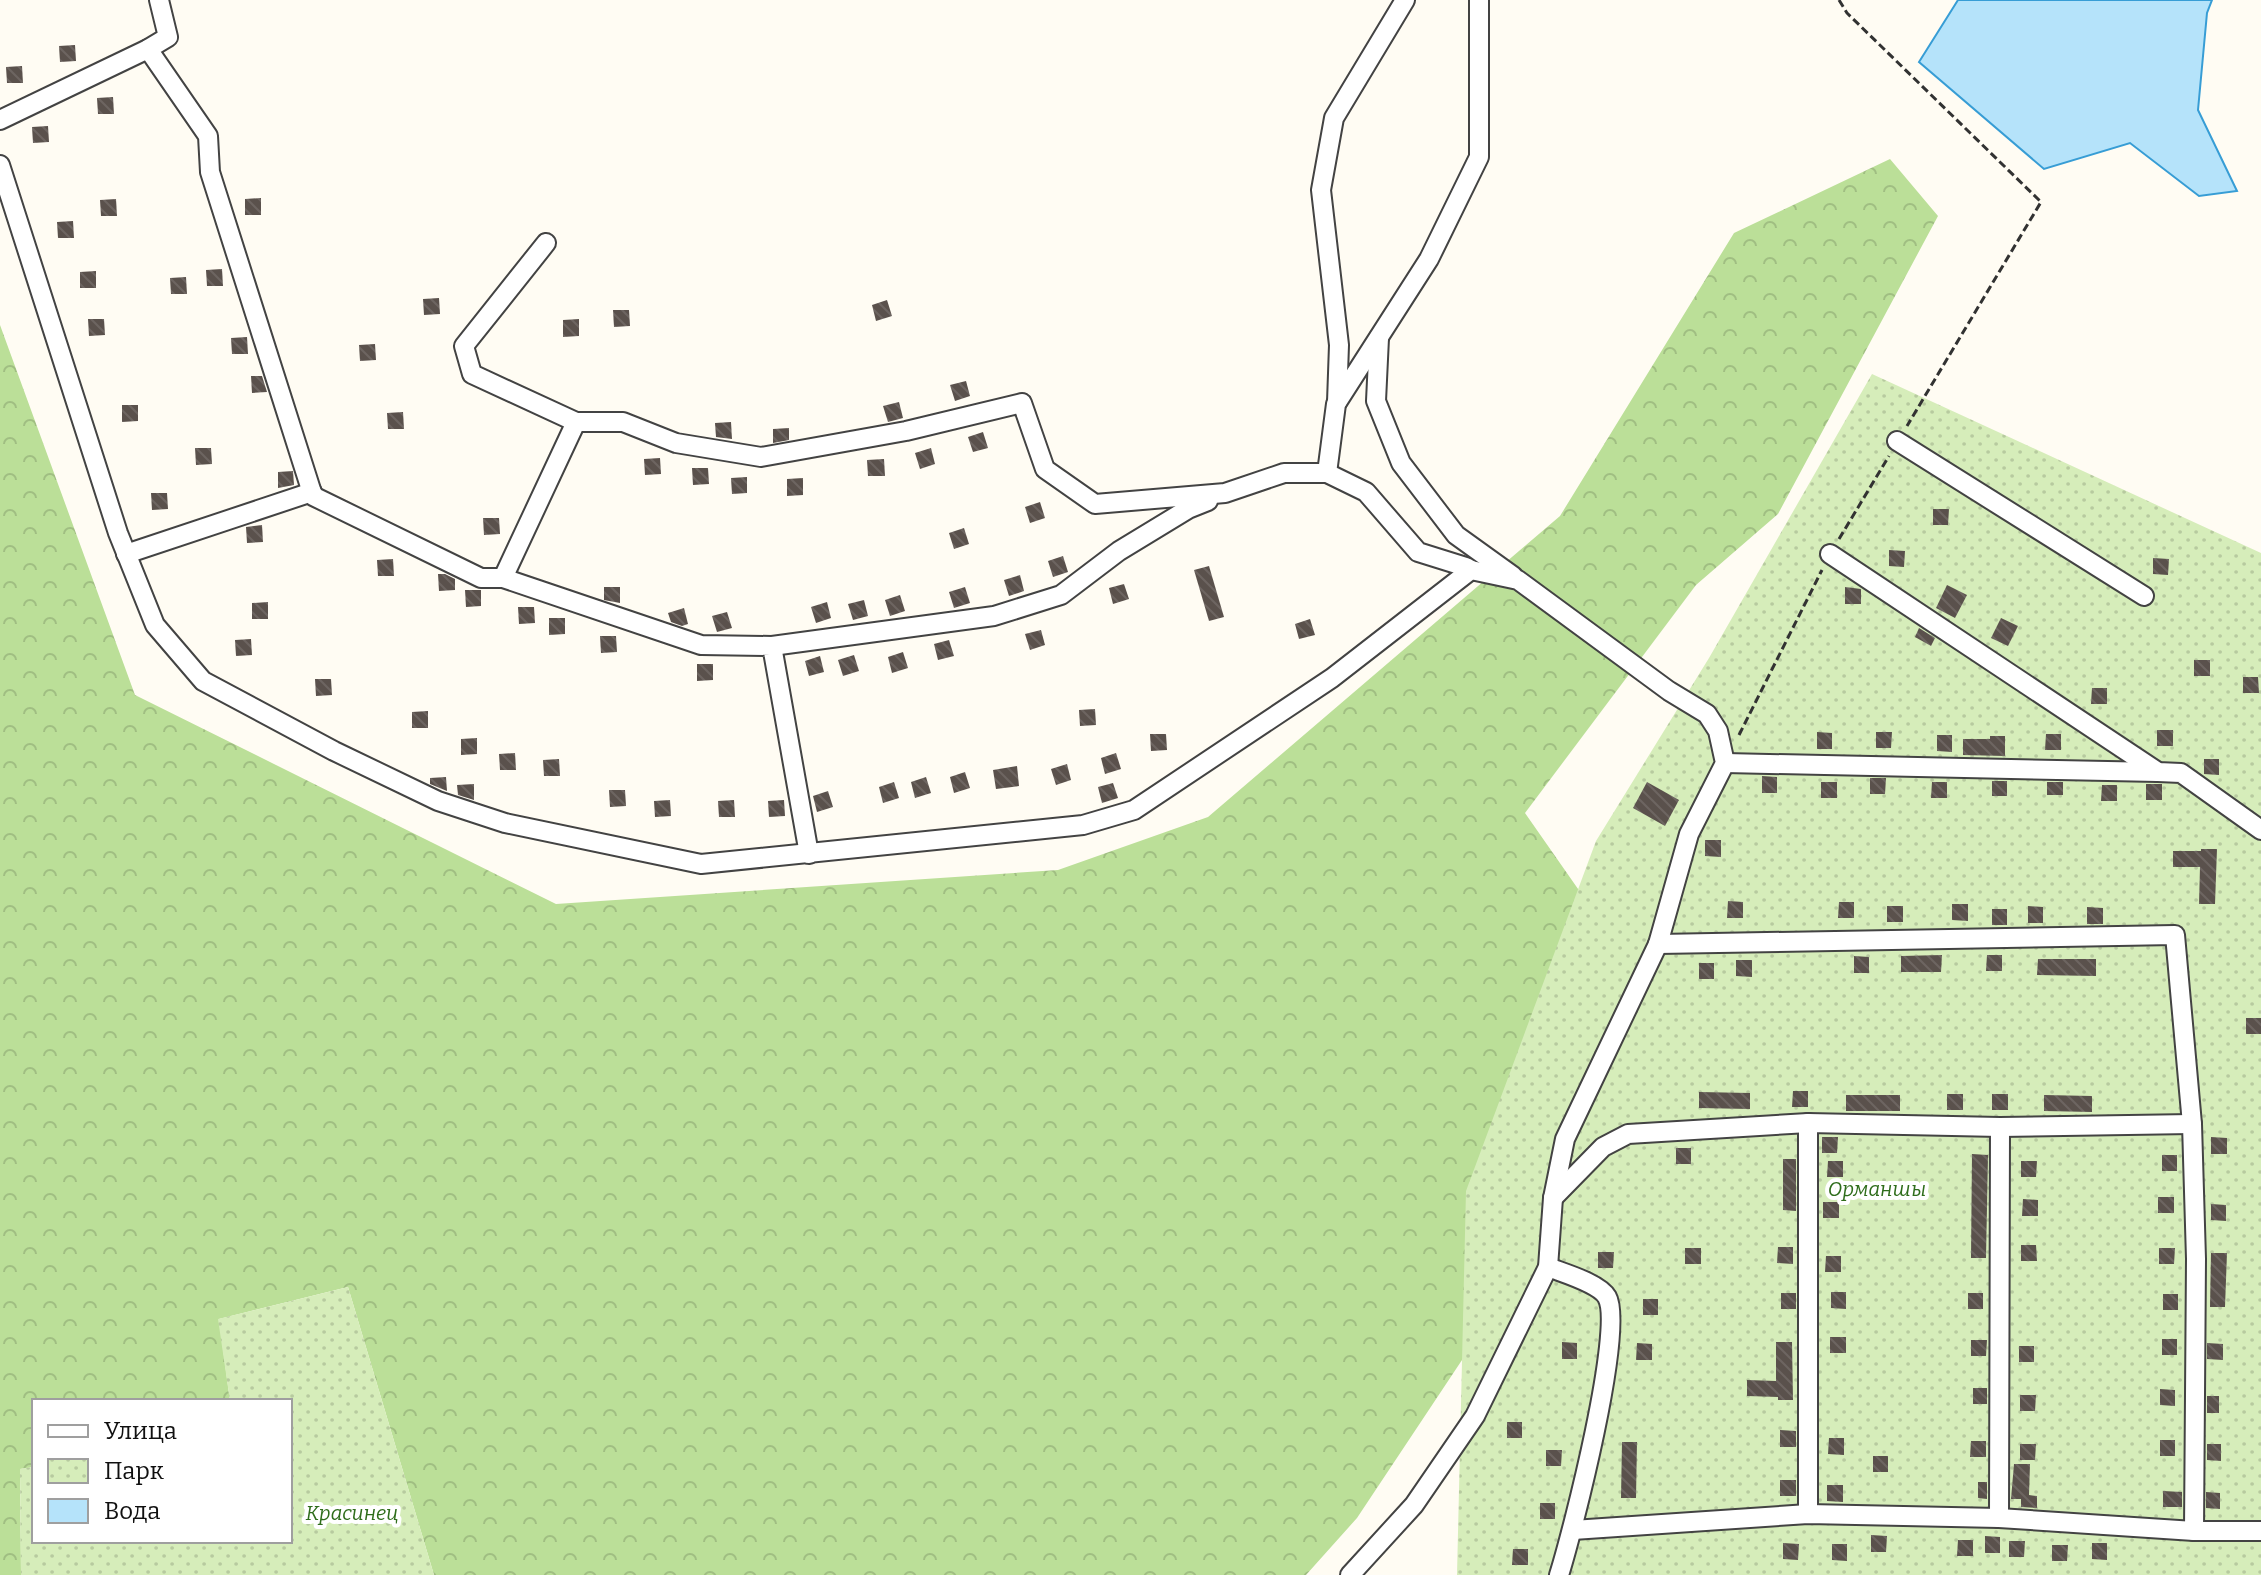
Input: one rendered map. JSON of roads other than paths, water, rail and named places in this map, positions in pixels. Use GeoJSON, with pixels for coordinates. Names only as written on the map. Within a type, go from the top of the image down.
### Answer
{"type":"FeatureCollection","features":[{"type":"Feature","properties":{"kind":"street"},"geometry":{"type":"LineString","coordinates":[[0,120],[168,37],[159,0]]}},
{"type":"Feature","properties":{"kind":"street"},"geometry":{"type":"LineString","coordinates":[[1327,473],[1336,404],[1339,345],[1321,190],[1334,118],[1405,0]]}},
{"type":"Feature","properties":{"kind":"street"},"geometry":{"type":"LineString","coordinates":[[1336,404],[1429,259],[1479,157],[1479,0]]}},
{"type":"Feature","properties":{"kind":"street"},"geometry":{"type":"LineString","coordinates":[[148,49],[208,136],[210,172],[313,496],[481,578],[503,578],[701,645],[772,646],[994,616],[1061,595],[1119,551],[1188,509],[1225,493],[1284,473],[1327,473],[1366,492],[1418,552],[1471,570],[1518,580]]}},
{"type":"Feature","properties":{"kind":"street"},"geometry":{"type":"LineString","coordinates":[[0,165],[126,554],[155,625],[203,681],[334,751],[438,801],[505,823],[701,864],[1083,825],[1134,810],[1332,678],[1471,570]]}},
{"type":"Feature","properties":{"kind":"street"},"geometry":{"type":"LineString","coordinates":[[546,243],[464,346],[472,374],[576,422],[623,422],[676,443],[761,457],[906,431],[1022,403],[1045,469],[1095,504],[1225,493]]}},
{"type":"Feature","properties":{"kind":"street"},"geometry":{"type":"LineString","coordinates":[[1350,1575],[1414,1505],[1475,1416],[1548,1267],[1553,1198],[1565,1139],[1658,944],[1689,834],[1725,763],[1718,731],[1707,714],[1669,691],[1456,535],[1401,463],[1376,401],[1379,335]]}},
{"type":"Feature","properties":{"kind":"street"},"geometry":{"type":"LineString","coordinates":[[503,578],[576,422]]}},
{"type":"Feature","properties":{"kind":"street"},"geometry":{"type":"LineString","coordinates":[[1897,441],[2144,596]]}},
{"type":"Feature","properties":{"kind":"street"},"geometry":{"type":"LineString","coordinates":[[126,554],[312,492]]}},
{"type":"Feature","properties":{"kind":"street"},"geometry":{"type":"LineString","coordinates":[[1830,554],[2158,772]]}},
{"type":"Feature","properties":{"kind":"street"},"geometry":{"type":"LineString","coordinates":[[772,646],[809,854]]}},
{"type":"Feature","properties":{"kind":"street"},"geometry":{"type":"LineString","coordinates":[[1725,763],[2181,773],[2261,830]]}},
{"type":"Feature","properties":{"kind":"street"},"geometry":{"type":"LineString","coordinates":[[1658,944],[2175,935],[2192,1124],[2196,1259],[2194,1531]]}},
{"type":"Feature","properties":{"kind":"street"},"geometry":{"type":"LineString","coordinates":[[1553,1198],[1603,1147],[1628,1134],[1808,1123],[2000,1127],[2192,1124]]}},
{"type":"Feature","properties":{"kind":"street"},"geometry":{"type":"LineString","coordinates":[[1808,1123],[1808,1514]]}},
{"type":"Feature","properties":{"kind":"street"},"geometry":{"type":"LineString","coordinates":[[1999,1518],[2000,1127]]}},
{"type":"Feature","properties":{"kind":"street"},"geometry":{"type":"LineString","coordinates":[[1548,1267],[1598,1288],[1607,1297],[1611,1312],[1607,1367],[1573,1530],[1559,1575]]}},
{"type":"Feature","properties":{"kind":"street"},"geometry":{"type":"LineString","coordinates":[[1573,1530],[1808,1514],[1999,1518],[2194,1531],[2261,1531]]}},
{"type":"Feature","properties":{"kind":"water"},"geometry":{"type":"Polygon","coordinates":[[[1958,0],[2212,0],[2207,13],[2198,110],[2237,191],[2199,196],[2130,143],[2044,169],[1919,62],[1958,0]]]}},
{"type":"Feature","properties":{"kind":"park label","name":"Орманшы"},"geometry":{"type":"Point","coordinates":[1877,1189]}},
{"type":"Feature","properties":{"kind":"park label","name":"Красинец"},"geometry":{"type":"Point","coordinates":[352,1513]}}]}
